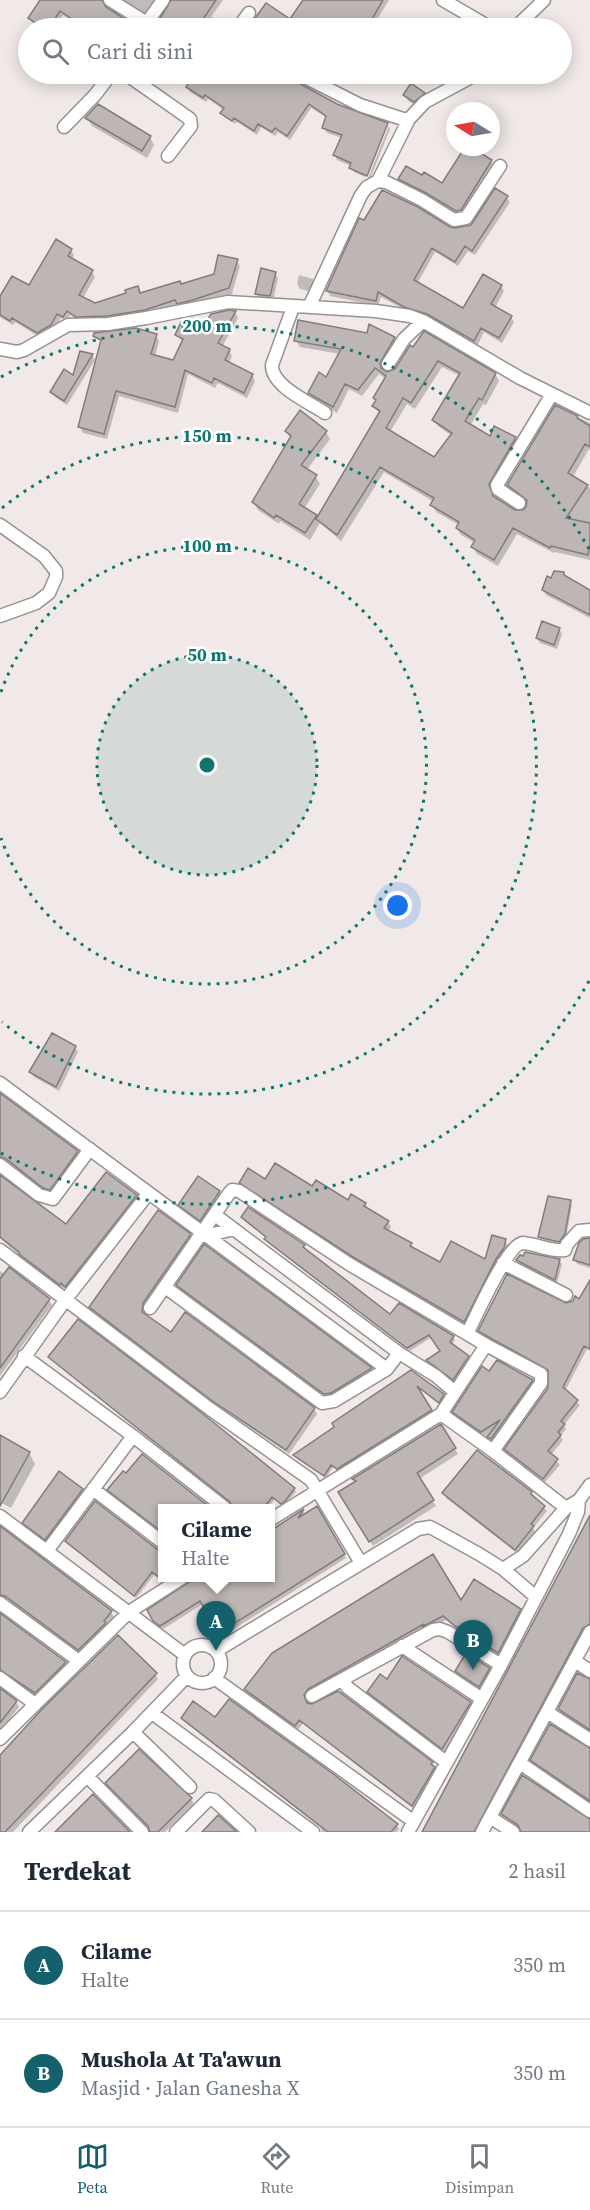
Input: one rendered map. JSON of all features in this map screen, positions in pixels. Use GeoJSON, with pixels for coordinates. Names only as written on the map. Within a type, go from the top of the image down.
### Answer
{"type":"FeatureCollection","features":[{"type":"Feature","properties":{"kind":"street"},"geometry":{"type":"LineString","coordinates":[[110,0],[135,18]]}},
{"type":"Feature","properties":{"kind":"street"},"geometry":{"type":"LineString","coordinates":[[153,18],[163,0]]}},
{"type":"Feature","properties":{"kind":"street"},"geometry":{"type":"LineString","coordinates":[[443,0],[474,18]]}},
{"type":"Feature","properties":{"kind":"street"},"geometry":{"type":"LineString","coordinates":[[525,18],[544,0]]}},
{"type":"Feature","properties":{"kind":"street"},"geometry":{"type":"LineString","coordinates":[[245,18],[249,13]]}},
{"type":"Feature","properties":{"kind":"street"},"geometry":{"type":"LineString","coordinates":[[64,127],[103,84]]}},
{"type":"Feature","properties":{"kind":"street"},"geometry":{"type":"LineString","coordinates":[[140,84],[190,119],[191,126],[168,156]]}},
{"type":"Feature","properties":{"kind":"street"},"geometry":{"type":"LineString","coordinates":[[319,84],[360,105],[403,119],[410,119]]}},
{"type":"Feature","properties":{"kind":"street"},"geometry":{"type":"LineString","coordinates":[[309,307],[361,195],[367,187],[378,181],[410,119],[430,98],[461,84]]}},
{"type":"Feature","properties":{"kind":"street"},"geometry":{"type":"LineString","coordinates":[[378,181],[386,182],[422,200],[454,220],[466,218],[500,165]]}},
{"type":"Feature","properties":{"kind":"street"},"geometry":{"type":"LineString","coordinates":[[0,350],[17,352],[24,350],[68,325],[108,324],[228,302],[391,312],[423,321],[520,378],[590,413]]}},
{"type":"Feature","properties":{"kind":"street"},"geometry":{"type":"LineString","coordinates":[[293,307],[272,365],[272,372],[274,378],[286,388],[325,413]]}},
{"type":"Feature","properties":{"kind":"street"},"geometry":{"type":"LineString","coordinates":[[388,364],[404,339],[423,321]]}},
{"type":"Feature","properties":{"kind":"street"},"geometry":{"type":"LineString","coordinates":[[519,503],[498,489],[497,485],[552,394]]}},
{"type":"Feature","properties":{"kind":"street"},"geometry":{"type":"LineString","coordinates":[[0,525],[44,556],[56,571],[56,578],[49,593],[36,603],[0,616]]}},
{"type":"Feature","properties":{"kind":"street"},"geometry":{"type":"LineString","coordinates":[[0,1083],[387,1369]]}},
{"type":"Feature","properties":{"kind":"street"},"geometry":{"type":"LineString","coordinates":[[0,1165],[39,1194],[53,1199],[90,1149]]}},
{"type":"Feature","properties":{"kind":"street"},"geometry":{"type":"LineString","coordinates":[[150,1308],[230,1192],[239,1191],[349,1264],[486,1345],[542,1374],[541,1383],[493,1451]]}},
{"type":"Feature","properties":{"kind":"street"},"geometry":{"type":"LineString","coordinates":[[0,1392],[66,1299],[148,1194]]}},
{"type":"Feature","properties":{"kind":"street"},"geometry":{"type":"LineString","coordinates":[[214,1215],[455,1392]]}},
{"type":"Feature","properties":{"kind":"street"},"geometry":{"type":"LineString","coordinates":[[203,1234],[234,1229]]}},
{"type":"Feature","properties":{"kind":"street"},"geometry":{"type":"LineString","coordinates":[[467,1334],[503,1263],[517,1245],[522,1243],[561,1251],[565,1250],[567,1244],[579,1231],[590,1230]]}},
{"type":"Feature","properties":{"kind":"street"},"geometry":{"type":"LineString","coordinates":[[2,1256],[66,1299],[210,1409],[310,1480],[361,1563]]}},
{"type":"Feature","properties":{"kind":"street"},"geometry":{"type":"LineString","coordinates":[[503,1263],[566,1295]]}},
{"type":"Feature","properties":{"kind":"street"},"geometry":{"type":"LineString","coordinates":[[165,1287],[322,1403],[333,1401],[387,1369],[399,1353]]}},
{"type":"Feature","properties":{"kind":"street"},"geometry":{"type":"LineString","coordinates":[[275,1517],[441,1414],[486,1345]]}},
{"type":"Feature","properties":{"kind":"street"},"geometry":{"type":"LineString","coordinates":[[24,1356],[133,1436],[219,1504]]}},
{"type":"Feature","properties":{"kind":"street"},"geometry":{"type":"LineString","coordinates":[[441,1414],[566,1508]]}},
{"type":"Feature","properties":{"kind":"street"},"geometry":{"type":"LineString","coordinates":[[47,1551],[133,1436]]}},
{"type":"Feature","properties":{"kind":"street"},"geometry":{"type":"LineString","coordinates":[[503,1569],[523,1556],[566,1508],[579,1500],[590,1485]]}},
{"type":"Feature","properties":{"kind":"street"},"geometry":{"type":"LineString","coordinates":[[93,1489],[158,1539]]}},
{"type":"Feature","properties":{"kind":"street"},"geometry":{"type":"LineString","coordinates":[[214,1678],[410,1827],[501,1665],[569,1534],[578,1512],[579,1500]]}},
{"type":"Feature","properties":{"kind":"street"},"geometry":{"type":"LineString","coordinates":[[0,1516],[185,1655]]}},
{"type":"Feature","properties":{"kind":"street"},"geometry":{"type":"LineString","coordinates":[[216,1651],[418,1529],[430,1527],[503,1569],[536,1597]]}},
{"type":"Feature","properties":{"kind":"street"},"geometry":{"type":"LineString","coordinates":[[0,1739],[129,1612],[176,1582]]}},
{"type":"Feature","properties":{"kind":"street"},"geometry":{"type":"LineString","coordinates":[[0,1603],[79,1661]]}},
{"type":"Feature","properties":{"kind":"street"},"geometry":{"type":"LineString","coordinates":[[312,1696],[433,1630],[440,1629],[448,1632],[501,1665]]}},
{"type":"Feature","properties":{"kind":"street"},"geometry":{"type":"LineString","coordinates":[[482,1832],[590,1632]]}},
{"type":"Feature","properties":{"kind":"street"},"geometry":{"type":"LineString","coordinates":[[196,1645],[210,1646],[216,1651],[221,1665],[214,1678],[200,1683],[187,1676],[183,1662],[185,1655],[196,1645]]}},
{"type":"Feature","properties":{"kind":"street"},"geometry":{"type":"LineString","coordinates":[[402,1646],[482,1699]]}},
{"type":"Feature","properties":{"kind":"street"},"geometry":{"type":"LineString","coordinates":[[575,1661],[590,1671]]}},
{"type":"Feature","properties":{"kind":"street"},"geometry":{"type":"LineString","coordinates":[[37,1829],[187,1676]]}},
{"type":"Feature","properties":{"kind":"street"},"geometry":{"type":"LineString","coordinates":[[0,1678],[35,1704]]}},
{"type":"Feature","properties":{"kind":"street"},"geometry":{"type":"LineString","coordinates":[[343,1679],[347,1687],[446,1762]]}},
{"type":"Feature","properties":{"kind":"street"},"geometry":{"type":"LineString","coordinates":[[547,1712],[590,1740]]}},
{"type":"Feature","properties":{"kind":"street"},"geometry":{"type":"LineString","coordinates":[[152,1713],[313,1832]]}},
{"type":"Feature","properties":{"kind":"street"},"geometry":{"type":"LineString","coordinates":[[133,1732],[190,1787]]}},
{"type":"Feature","properties":{"kind":"street"},"geometry":{"type":"LineString","coordinates":[[520,1763],[590,1811]]}},
{"type":"Feature","properties":{"kind":"street"},"geometry":{"type":"LineString","coordinates":[[88,1777],[142,1832]]}},
{"type":"Feature","properties":{"kind":"street"},"geometry":{"type":"LineString","coordinates":[[176,1832],[206,1800],[214,1800],[249,1832]]}},
{"type":"Feature","properties":{"kind":"street"},"geometry":{"type":"LineString","coordinates":[[490,1817],[513,1832]]}},
{"type":"Feature","properties":{"kind":"building"},"geometry":{"type":"Polygon","coordinates":[[[40,0],[102,0],[106,7],[123,18],[70,18],[60,11],[55,18],[28,18],[40,0]]]}},
{"type":"Feature","properties":{"kind":"building"},"geometry":{"type":"Polygon","coordinates":[[[171,0],[216,0],[204,18],[160,18],[171,0]]]}},
{"type":"Feature","properties":{"kind":"building"},"geometry":{"type":"Polygon","coordinates":[[[303,0],[383,0],[373,18],[291,18],[303,0]]]}},
{"type":"Feature","properties":{"kind":"building"},"geometry":{"type":"Polygon","coordinates":[[[266,3],[288,18],[255,18],[266,3]]]}},
{"type":"Feature","properties":{"kind":"building"},"geometry":{"type":"Polygon","coordinates":[[[188,84],[300,84],[337,104],[388,123],[367,176],[349,168],[351,163],[333,155],[342,135],[322,128],[326,116],[309,104],[287,136],[275,128],[272,132],[258,124],[254,131],[234,118],[232,121],[220,113],[224,108],[205,95],[203,98],[186,87],[188,84]]]}},
{"type":"Feature","properties":{"kind":"building"},"geometry":{"type":"Polygon","coordinates":[[[410,84],[425,93],[414,102],[403,95],[410,84]]]}},
{"type":"Feature","properties":{"kind":"building"},"geometry":{"type":"Polygon","coordinates":[[[98,104],[151,136],[142,151],[85,118],[98,104]]]}},
{"type":"Feature","properties":{"kind":"building"},"geometry":{"type":"Polygon","coordinates":[[[459,156],[486,156],[492,160],[461,210],[456,211],[398,179],[406,166],[422,175],[424,172],[442,183],[459,156]]]}},
{"type":"Feature","properties":{"kind":"building"},"geometry":{"type":"Polygon","coordinates":[[[495,188],[508,196],[472,251],[465,246],[455,262],[432,248],[414,280],[463,308],[483,274],[502,285],[491,304],[512,316],[499,338],[481,328],[474,341],[427,314],[404,307],[378,292],[376,301],[326,291],[359,218],[364,220],[382,190],[455,228],[471,225],[495,188]]]}},
{"type":"Feature","properties":{"kind":"building"},"geometry":{"type":"Polygon","coordinates":[[[56,239],[72,249],[68,256],[93,270],[79,295],[95,303],[126,293],[125,290],[138,286],[140,293],[214,274],[218,255],[238,259],[229,288],[177,304],[175,300],[145,310],[107,316],[76,317],[67,311],[63,317],[57,314],[51,325],[37,333],[12,318],[10,321],[0,315],[0,296],[12,276],[29,285],[56,239]]]}},
{"type":"Feature","properties":{"kind":"building"},"geometry":{"type":"Polygon","coordinates":[[[261,268],[276,272],[270,296],[255,294],[261,268]]]}},
{"type":"Feature","properties":{"kind":"building"},"geometry":{"type":"Polygon","coordinates":[[[229,310],[236,311],[218,343],[230,349],[225,360],[253,374],[244,393],[214,378],[212,383],[185,370],[175,407],[116,391],[104,434],[78,427],[101,340],[93,336],[94,333],[136,328],[157,334],[151,354],[173,360],[183,339],[175,335],[181,322],[200,332],[211,314],[229,310]]]}},
{"type":"Feature","properties":{"kind":"building"},"geometry":{"type":"Polygon","coordinates":[[[298,320],[367,333],[369,324],[395,337],[380,363],[381,368],[387,372],[395,369],[410,345],[413,347],[424,331],[496,373],[482,400],[479,398],[465,421],[490,436],[494,426],[516,437],[489,484],[493,496],[515,510],[523,510],[527,500],[507,485],[555,405],[578,416],[577,418],[590,426],[590,447],[585,444],[568,473],[588,485],[566,518],[590,523],[588,555],[551,546],[550,548],[513,528],[494,560],[471,547],[475,540],[456,528],[459,522],[430,505],[434,498],[380,467],[337,535],[316,519],[380,411],[372,406],[376,400],[373,398],[386,376],[375,368],[358,390],[345,384],[333,407],[308,393],[319,372],[326,377],[341,349],[294,341],[298,320]],[[438,361],[411,403],[403,398],[386,428],[434,457],[452,433],[432,420],[460,373],[438,361]]]}},
{"type":"Feature","properties":{"kind":"building"},"geometry":{"type":"Polygon","coordinates":[[[80,351],[93,354],[64,401],[50,392],[64,369],[73,375],[80,351]]]}},
{"type":"Feature","properties":{"kind":"building"},"geometry":{"type":"Polygon","coordinates":[[[300,410],[327,431],[301,465],[317,475],[299,504],[317,515],[305,533],[276,515],[274,518],[252,502],[291,436],[285,431],[300,410]]]}},
{"type":"Feature","properties":{"kind":"building"},"geometry":{"type":"Polygon","coordinates":[[[554,571],[564,572],[564,575],[590,590],[590,615],[542,590],[547,576],[551,578],[554,571]]]}},
{"type":"Feature","properties":{"kind":"building"},"geometry":{"type":"Polygon","coordinates":[[[542,621],[560,628],[554,645],[536,638],[542,621]]]}},
{"type":"Feature","properties":{"kind":"building"},"geometry":{"type":"Polygon","coordinates":[[[52,1033],[76,1046],[56,1087],[29,1072],[52,1033]]]}},
{"type":"Feature","properties":{"kind":"building"},"geometry":{"type":"Polygon","coordinates":[[[0,1093],[78,1151],[50,1190],[43,1188],[5,1158],[0,1157],[0,1093]]]}},
{"type":"Feature","properties":{"kind":"building"},"geometry":{"type":"Polygon","coordinates":[[[275,1163],[312,1186],[316,1180],[348,1200],[351,1194],[366,1203],[364,1206],[389,1221],[384,1228],[412,1243],[410,1246],[440,1262],[451,1241],[485,1259],[492,1235],[506,1239],[504,1248],[496,1259],[464,1322],[353,1257],[239,1183],[248,1168],[265,1179],[275,1163]]]}},
{"type":"Feature","properties":{"kind":"building"},"geometry":{"type":"Polygon","coordinates":[[[106,1172],[137,1195],[65,1287],[19,1254],[0,1237],[0,1175],[66,1224],[106,1172]]]}},
{"type":"Feature","properties":{"kind":"building"},"geometry":{"type":"Polygon","coordinates":[[[198,1176],[220,1191],[200,1221],[178,1205],[198,1176]]]}},
{"type":"Feature","properties":{"kind":"building"},"geometry":{"type":"Polygon","coordinates":[[[548,1196],[571,1200],[565,1234],[559,1242],[538,1237],[548,1196]]]}},
{"type":"Feature","properties":{"kind":"building"},"geometry":{"type":"Polygon","coordinates":[[[248,1207],[305,1245],[303,1247],[390,1314],[399,1303],[454,1336],[450,1342],[469,1356],[453,1380],[426,1360],[440,1351],[429,1335],[407,1348],[404,1346],[264,1239],[266,1237],[241,1217],[248,1207]]]}},
{"type":"Feature","properties":{"kind":"building"},"geometry":{"type":"Polygon","coordinates":[[[158,1210],[191,1234],[143,1303],[142,1312],[171,1332],[185,1312],[315,1408],[286,1450],[211,1400],[89,1307],[158,1210]]]}},
{"type":"Feature","properties":{"kind":"building"},"geometry":{"type":"Polygon","coordinates":[[[590,1238],[590,1265],[573,1260],[579,1243],[583,1239],[590,1238]]]}},
{"type":"Feature","properties":{"kind":"building"},"geometry":{"type":"Polygon","coordinates":[[[204,1244],[372,1368],[331,1393],[324,1394],[176,1285],[204,1244]]]}},
{"type":"Feature","properties":{"kind":"building"},"geometry":{"type":"Polygon","coordinates":[[[525,1252],[560,1259],[555,1280],[516,1260],[525,1252]]]}},
{"type":"Feature","properties":{"kind":"building"},"geometry":{"type":"Polygon","coordinates":[[[9,1267],[50,1299],[0,1368],[0,1279],[9,1267]]]}},
{"type":"Feature","properties":{"kind":"building"},"geometry":{"type":"Polygon","coordinates":[[[507,1274],[566,1303],[573,1301],[575,1296],[579,1299],[590,1280],[590,1349],[584,1346],[563,1387],[578,1400],[561,1421],[565,1424],[558,1432],[561,1435],[548,1451],[558,1459],[543,1479],[504,1449],[548,1388],[548,1370],[478,1331],[507,1274]]]}},
{"type":"Feature","properties":{"kind":"building"},"geometry":{"type":"Polygon","coordinates":[[[78,1319],[198,1410],[295,1488],[281,1504],[272,1497],[267,1504],[231,1504],[48,1357],[78,1319]]]}},
{"type":"Feature","properties":{"kind":"building"},"geometry":{"type":"Polygon","coordinates":[[[497,1360],[533,1380],[491,1439],[487,1437],[500,1420],[481,1432],[452,1412],[482,1366],[489,1371],[497,1360]]]}},
{"type":"Feature","properties":{"kind":"building"},"geometry":{"type":"Polygon","coordinates":[[[411,1370],[444,1394],[439,1403],[417,1386],[432,1410],[337,1469],[331,1465],[324,1476],[293,1455],[334,1427],[332,1423],[411,1370]]]}},
{"type":"Feature","properties":{"kind":"building"},"geometry":{"type":"Polygon","coordinates":[[[441,1424],[456,1448],[417,1473],[434,1500],[369,1542],[338,1492],[356,1481],[352,1479],[441,1424]]]}},
{"type":"Feature","properties":{"kind":"building"},"geometry":{"type":"Polygon","coordinates":[[[0,1435],[30,1452],[0,1506],[0,1435]]]}},
{"type":"Feature","properties":{"kind":"building"},"geometry":{"type":"Polygon","coordinates":[[[477,1450],[532,1492],[531,1494],[545,1506],[531,1524],[534,1526],[515,1550],[442,1493],[477,1450]]]}},
{"type":"Feature","properties":{"kind":"building"},"geometry":{"type":"Polygon","coordinates":[[[142,1454],[206,1504],[158,1504],[158,1529],[107,1490],[123,1471],[126,1473],[142,1454]]]}},
{"type":"Feature","properties":{"kind":"building"},"geometry":{"type":"Polygon","coordinates":[[[59,1471],[83,1489],[45,1540],[22,1523],[59,1471]]]}},
{"type":"Feature","properties":{"kind":"building"},"geometry":{"type":"Polygon","coordinates":[[[95,1501],[158,1549],[158,1577],[152,1572],[134,1596],[65,1541],[95,1501]]]}},
{"type":"Feature","properties":{"kind":"building"},"geometry":{"type":"Polygon","coordinates":[[[317,1506],[345,1554],[219,1633],[200,1601],[160,1626],[153,1621],[147,1610],[189,1582],[275,1582],[275,1528],[304,1509],[298,1518],[317,1506]]]}},
{"type":"Feature","properties":{"kind":"building"},"geometry":{"type":"Polygon","coordinates":[[[590,1515],[590,1624],[583,1628],[474,1832],[422,1832],[590,1515]]]}},
{"type":"Feature","properties":{"kind":"building"},"geometry":{"type":"Polygon","coordinates":[[[0,1526],[112,1611],[104,1621],[106,1623],[78,1650],[5,1596],[0,1595],[0,1526]]]}},
{"type":"Feature","properties":{"kind":"building"},"geometry":{"type":"Polygon","coordinates":[[[433,1554],[461,1600],[474,1579],[521,1609],[498,1653],[443,1616],[422,1627],[424,1624],[308,1689],[304,1695],[307,1703],[312,1704],[338,1691],[433,1762],[431,1764],[435,1767],[412,1806],[299,1720],[295,1726],[244,1689],[272,1653],[433,1554]]]}},
{"type":"Feature","properties":{"kind":"building"},"geometry":{"type":"Polygon","coordinates":[[[0,1613],[66,1662],[35,1693],[0,1670],[0,1613]]]}},
{"type":"Feature","properties":{"kind":"building"},"geometry":{"type":"Polygon","coordinates":[[[118,1635],[157,1673],[5,1832],[0,1832],[0,1755],[43,1708],[118,1635]]]}},
{"type":"Feature","properties":{"kind":"building"},"geometry":{"type":"Polygon","coordinates":[[[466,1653],[490,1668],[479,1687],[455,1671],[466,1653]]]}},
{"type":"Feature","properties":{"kind":"building"},"geometry":{"type":"Polygon","coordinates":[[[402,1656],[471,1702],[442,1749],[367,1692],[380,1674],[387,1679],[402,1656]]]}},
{"type":"Feature","properties":{"kind":"building"},"geometry":{"type":"Polygon","coordinates":[[[577,1673],[590,1679],[590,1730],[558,1709],[577,1673]]]}},
{"type":"Feature","properties":{"kind":"building"},"geometry":{"type":"Polygon","coordinates":[[[0,1688],[17,1701],[0,1723],[0,1688]]]}},
{"type":"Feature","properties":{"kind":"building"},"geometry":{"type":"Polygon","coordinates":[[[229,1699],[398,1824],[391,1832],[328,1832],[181,1718],[193,1701],[215,1717],[229,1699]]]}},
{"type":"Feature","properties":{"kind":"building"},"geometry":{"type":"Polygon","coordinates":[[[550,1724],[590,1748],[590,1801],[530,1760],[550,1724]]]}},
{"type":"Feature","properties":{"kind":"building"},"geometry":{"type":"Polygon","coordinates":[[[139,1749],[192,1798],[158,1832],[150,1832],[148,1826],[105,1783],[139,1749]]]}},
{"type":"Feature","properties":{"kind":"building"},"geometry":{"type":"Polygon","coordinates":[[[522,1775],[590,1819],[590,1832],[521,1832],[518,1825],[501,1814],[522,1775]]]}},
{"type":"Feature","properties":{"kind":"building"},"geometry":{"type":"Polygon","coordinates":[[[93,1794],[130,1832],[55,1832],[93,1794]]]}},
{"type":"Feature","properties":{"kind":"building"},"geometry":{"type":"Polygon","coordinates":[[[218,1815],[237,1832],[202,1832],[218,1815]]]}},
{"type":"Feature","properties":{"kind":"place","name":"Cilame"},"geometry":{"type":"Point","coordinates":[216,1651]}},
{"type":"Feature","properties":{"kind":"place","name":"Mushola At Ta'awun"},"geometry":{"type":"Point","coordinates":[473,1670]}}]}
